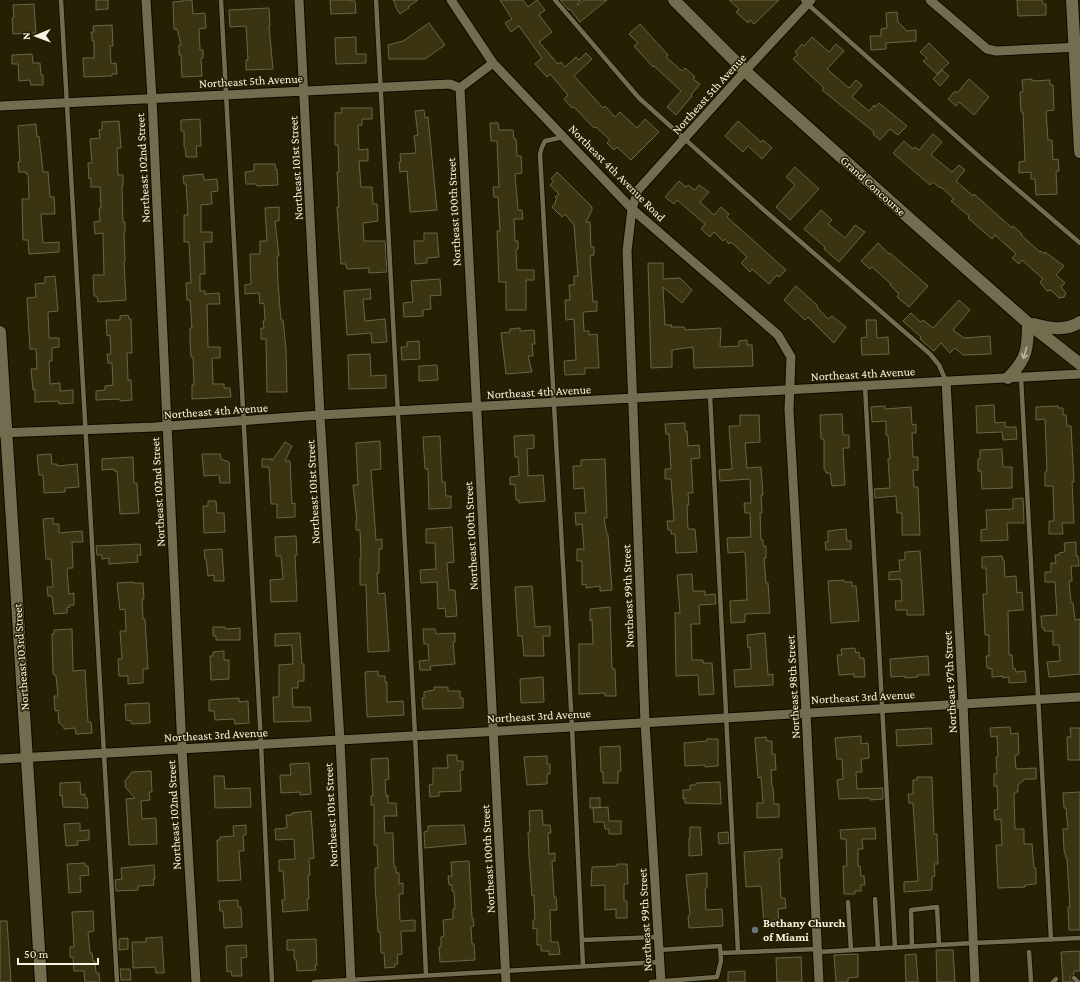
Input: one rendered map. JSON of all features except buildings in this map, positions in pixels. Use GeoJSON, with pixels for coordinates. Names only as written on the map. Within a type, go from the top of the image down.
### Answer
{"type":"FeatureCollection","features":[{"type":"Feature","properties":{"kind":"street","name":"Northeast 102nd Street"},"geometry":{"type":"LineString","coordinates":[[146,0],[152,98],[182,749],[196,982]]}},
{"type":"Feature","properties":{"kind":"street","name":"Northeast 101st Street"},"geometry":{"type":"LineString","coordinates":[[299,0],[320,415],[340,740],[351,981]]}},
{"type":"Feature","properties":{"kind":"street","name":"Northeast 4th Avenue Road"},"geometry":{"type":"LineString","coordinates":[[451,0],[493,63],[632,209],[778,335],[790,357],[791,378],[789,390]]}},
{"type":"Feature","properties":{"kind":"street","name":"Grand Concourse"},"geometry":{"type":"LineString","coordinates":[[674,0],[745,71],[910,219],[1028,323],[1080,364]]}},
{"type":"Feature","properties":{"kind":"street"},"geometry":{"type":"LineString","coordinates":[[930,0],[987,49],[996,51],[1077,47]]}},
{"type":"Feature","properties":{"kind":"street"},"geometry":{"type":"LineString","coordinates":[[1072,0],[1077,47],[1080,152]]}},
{"type":"Feature","properties":{"kind":"street","name":"Northeast 5th Avenue"},"geometry":{"type":"LineString","coordinates":[[632,209],[638,190],[807,1]]}},
{"type":"Feature","properties":{"kind":"street"},"geometry":{"type":"LineString","coordinates":[[460,88],[493,63]]}},
{"type":"Feature","properties":{"kind":"street","name":"Northeast 5th Avenue"},"geometry":{"type":"LineString","coordinates":[[0,106],[450,84],[460,88]]}},
{"type":"Feature","properties":{"kind":"street","name":"Northeast 100th Street"},"geometry":{"type":"LineString","coordinates":[[460,88],[506,982]]}},
{"type":"Feature","properties":{"kind":"street","name":"Northeast 99th Street"},"geometry":{"type":"LineString","coordinates":[[632,209],[627,251],[632,399],[645,722],[661,982]]}},
{"type":"Feature","properties":{"kind":"street"},"geometry":{"type":"LineString","coordinates":[[1008,378],[1022,362],[1026,352],[1028,323],[1050,328],[1065,328],[1074,326],[1080,322]]}},
{"type":"Feature","properties":{"kind":"street","name":"Northeast 103rd Street"},"geometry":{"type":"LineString","coordinates":[[0,332],[3,433],[27,758],[41,982]]}},
{"type":"Feature","properties":{"kind":"street","name":"Northeast 4th Avenue"},"geometry":{"type":"LineString","coordinates":[[3,433],[167,426],[320,415],[1080,374]]}},
{"type":"Feature","properties":{"kind":"street","name":"Northeast 97th Street"},"geometry":{"type":"LineString","coordinates":[[946,381],[963,703],[975,982]]}},
{"type":"Feature","properties":{"kind":"street","name":"Northeast 98th Street"},"geometry":{"type":"LineString","coordinates":[[789,390],[789,418],[806,712],[819,982]]}},
{"type":"Feature","properties":{"kind":"street","name":"Northeast 3rd Avenue"},"geometry":{"type":"LineString","coordinates":[[0,759],[1080,697]]}},
{"type":"Feature","properties":{"kind":"lane"},"geometry":{"type":"LineString","coordinates":[[61,0],[117,982]]}},
{"type":"Feature","properties":{"kind":"lane"},"geometry":{"type":"LineString","coordinates":[[221,0],[261,744],[272,982]]}},
{"type":"Feature","properties":{"kind":"lane"},"geometry":{"type":"LineString","coordinates":[[376,0],[415,735],[426,975]]}},
{"type":"Feature","properties":{"kind":"lane"},"geometry":{"type":"LineString","coordinates":[[555,0],[639,98],[769,215],[930,354],[939,365],[946,381]]}},
{"type":"Feature","properties":{"kind":"lane"},"geometry":{"type":"LineString","coordinates":[[807,1],[983,160],[1080,243]]}},
{"type":"Feature","properties":{"kind":"lane"},"geometry":{"type":"LineString","coordinates":[[563,137],[545,141],[540,154],[555,403],[583,966]]}},
{"type":"Feature","properties":{"kind":"lane"},"geometry":{"type":"LineString","coordinates":[[1021,377],[1051,940]]}},
{"type":"Feature","properties":{"kind":"lane"},"geometry":{"type":"LineString","coordinates":[[865,386],[895,948]]}},
{"type":"Feature","properties":{"kind":"lane"},"geometry":{"type":"LineString","coordinates":[[710,395],[738,952]]}},
{"type":"Feature","properties":{"kind":"lane"},"geometry":{"type":"LineString","coordinates":[[875,899],[878,949]]}},
{"type":"Feature","properties":{"kind":"lane"},"geometry":{"type":"LineString","coordinates":[[848,902],[851,950]]}},
{"type":"Feature","properties":{"kind":"lane"},"geometry":{"type":"LineString","coordinates":[[912,947],[911,910],[937,907],[939,946]]}},
{"type":"Feature","properties":{"kind":"lane"},"geometry":{"type":"LineString","coordinates":[[582,940],[658,937]]}},
{"type":"Feature","properties":{"kind":"lane"},"geometry":{"type":"LineString","coordinates":[[721,953],[878,949],[1080,938]]}},
{"type":"Feature","properties":{"kind":"lane"},"geometry":{"type":"LineString","coordinates":[[652,982],[717,977],[721,961],[720,946],[659,950]]}},
{"type":"Feature","properties":{"kind":"lane"},"geometry":{"type":"LineString","coordinates":[[1029,952],[1031,982]]}},
{"type":"Feature","properties":{"kind":"lane"},"geometry":{"type":"LineString","coordinates":[[314,982],[660,962]]}},
{"type":"Feature","properties":{"kind":"lane"},"geometry":{"type":"LineString","coordinates":[[1074,978],[1078,982]]}},
{"type":"Feature","properties":{"kind":"place","name":"Bethany Church of Miami"},"geometry":{"type":"Point","coordinates":[755,930]}}]}
